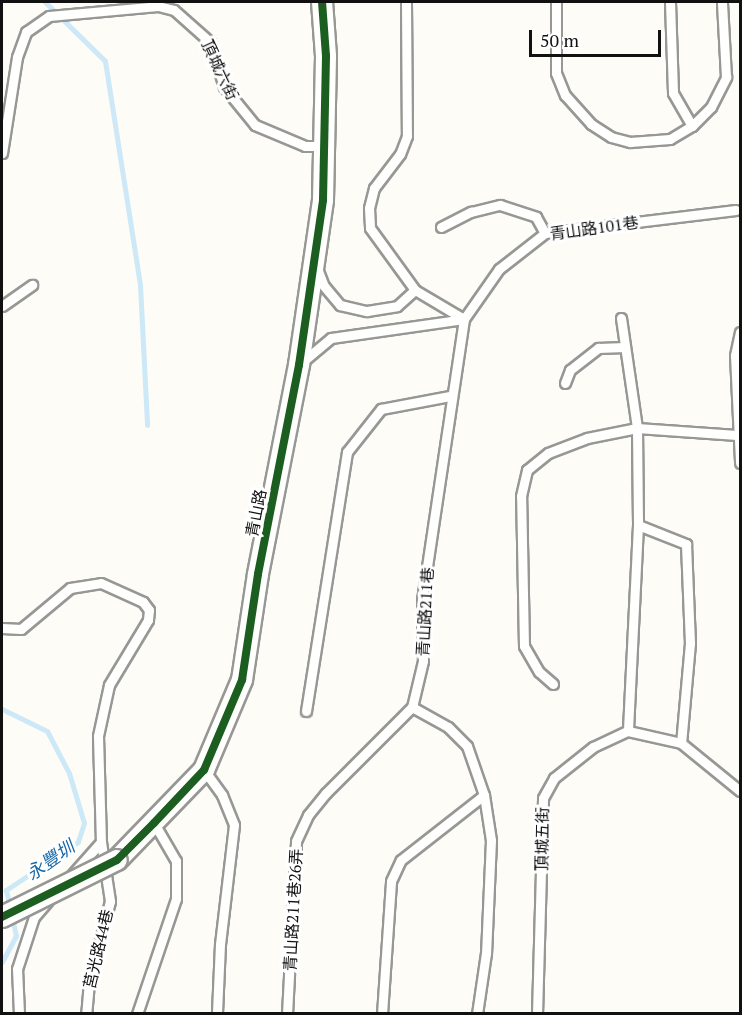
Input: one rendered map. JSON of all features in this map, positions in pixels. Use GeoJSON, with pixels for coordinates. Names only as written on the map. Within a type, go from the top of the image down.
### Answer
{"type":"FeatureCollection","features":[{"type":"Feature","properties":{"kind":"street","name":"青山路"},"geometry":{"type":"LineString","coordinates":[[2,917],[117,860],[204,770],[242,680],[258,574],[299,365],[314,262],[325,146],[322,2]]}},
{"type":"Feature","properties":{"kind":"lane"},"geometry":{"type":"LineString","coordinates":[[406,2],[407,136],[400,154],[374,188],[369,208],[370,228],[415,290],[464,319]]}},
{"type":"Feature","properties":{"kind":"lane"},"geometry":{"type":"LineString","coordinates":[[556,2],[556,73],[565,95],[591,124],[611,137],[630,142],[670,139],[692,126],[711,107],[726,77],[722,2]]}},
{"type":"Feature","properties":{"kind":"lane"},"geometry":{"type":"LineString","coordinates":[[670,2],[673,93],[692,126]]}},
{"type":"Feature","properties":{"kind":"lane","name":"頂城六街"},"geometry":{"type":"LineString","coordinates":[[2,153],[17,57],[26,32],[49,16],[158,6],[174,10],[210,42],[224,87],[255,125],[305,146],[325,146]]}},
{"type":"Feature","properties":{"kind":"lane"},"geometry":{"type":"LineString","coordinates":[[441,227],[471,212],[500,205],[536,217],[545,233]]}},
{"type":"Feature","properties":{"kind":"lane","name":"青山路101巷"},"geometry":{"type":"LineString","coordinates":[[464,319],[499,269],[545,233],[736,210]]}},
{"type":"Feature","properties":{"kind":"lane"},"geometry":{"type":"LineString","coordinates":[[314,262],[324,286],[340,305],[367,311],[397,306],[415,290]]}},
{"type":"Feature","properties":{"kind":"lane"},"geometry":{"type":"LineString","coordinates":[[2,306],[32,285]]}},
{"type":"Feature","properties":{"kind":"lane"},"geometry":{"type":"LineString","coordinates":[[621,318],[638,428],[638,525],[628,731],[681,743],[741,791]]}},
{"type":"Feature","properties":{"kind":"lane"},"geometry":{"type":"LineString","coordinates":[[299,365],[331,338],[464,319]]}},
{"type":"Feature","properties":{"kind":"lane","name":"青山路211巷"},"geometry":{"type":"LineString","coordinates":[[412,707],[423,661],[422,599],[450,396],[464,319]]}},
{"type":"Feature","properties":{"kind":"lane"},"geometry":{"type":"LineString","coordinates":[[741,332],[735,355],[737,435],[741,463]]}},
{"type":"Feature","properties":{"kind":"lane"},"geometry":{"type":"LineString","coordinates":[[565,383],[570,370],[598,348],[625,347]]}},
{"type":"Feature","properties":{"kind":"lane"},"geometry":{"type":"LineString","coordinates":[[306,711],[347,452],[381,409],[450,396]]}},
{"type":"Feature","properties":{"kind":"lane"},"geometry":{"type":"LineString","coordinates":[[553,684],[539,672],[525,646],[521,496],[527,470],[548,453],[587,438],[638,428],[737,435]]}},
{"type":"Feature","properties":{"kind":"lane"},"geometry":{"type":"LineString","coordinates":[[638,525],[686,544],[690,643],[681,743]]}},
{"type":"Feature","properties":{"kind":"lane","name":"莒光路44巷"},"geometry":{"type":"LineString","coordinates":[[2,628],[21,629],[70,588],[101,583],[143,602],[149,610],[148,620],[109,685],[98,736],[101,842],[110,902],[89,982],[86,1014]]}},
{"type":"Feature","properties":{"kind":"lane"},"geometry":{"type":"LineString","coordinates":[[412,707],[448,727],[466,746],[484,795],[491,840],[486,953],[477,1014]]}},
{"type":"Feature","properties":{"kind":"lane","name":"青山路211巷26弄"},"geometry":{"type":"LineString","coordinates":[[287,1014],[296,841],[308,815],[326,793],[412,707]]}},
{"type":"Feature","properties":{"kind":"lane","name":"頂城五街"},"geometry":{"type":"LineString","coordinates":[[537,1014],[543,798],[554,778],[572,761],[628,731]]}},
{"type":"Feature","properties":{"kind":"lane"},"geometry":{"type":"LineString","coordinates":[[204,770],[222,795],[234,825],[220,944],[217,1014]]}},
{"type":"Feature","properties":{"kind":"lane"},"geometry":{"type":"LineString","coordinates":[[382,1014],[391,881],[401,860],[484,795]]}},
{"type":"Feature","properties":{"kind":"lane"},"geometry":{"type":"LineString","coordinates":[[136,1014],[176,899],[176,861],[154,823]]}},
{"type":"Feature","properties":{"kind":"lane"},"geometry":{"type":"LineString","coordinates":[[19,1014],[17,969],[34,917],[101,842]]}},
{"type":"Feature","properties":{"kind":"waterway"},"geometry":{"type":"LineString","coordinates":[[45,2],[105,61],[140,285],[147,425]]}},
{"type":"Feature","properties":{"kind":"waterway","name":"永豐圳"},"geometry":{"type":"LineString","coordinates":[[2,709],[47,731],[69,773],[84,823],[78,842],[6,890],[10,907]]}},
{"type":"Feature","properties":{"kind":"waterway","name":"永豐圳"},"geometry":{"type":"LineString","coordinates":[[2,962],[16,936],[12,917]]}},
{"type":"Feature","properties":{"kind":"cycle path"},"geometry":{"type":"LineString","coordinates":[[2,917],[117,860],[204,770],[242,680],[258,574],[299,365],[323,200],[326,56],[322,2]]}}]}
